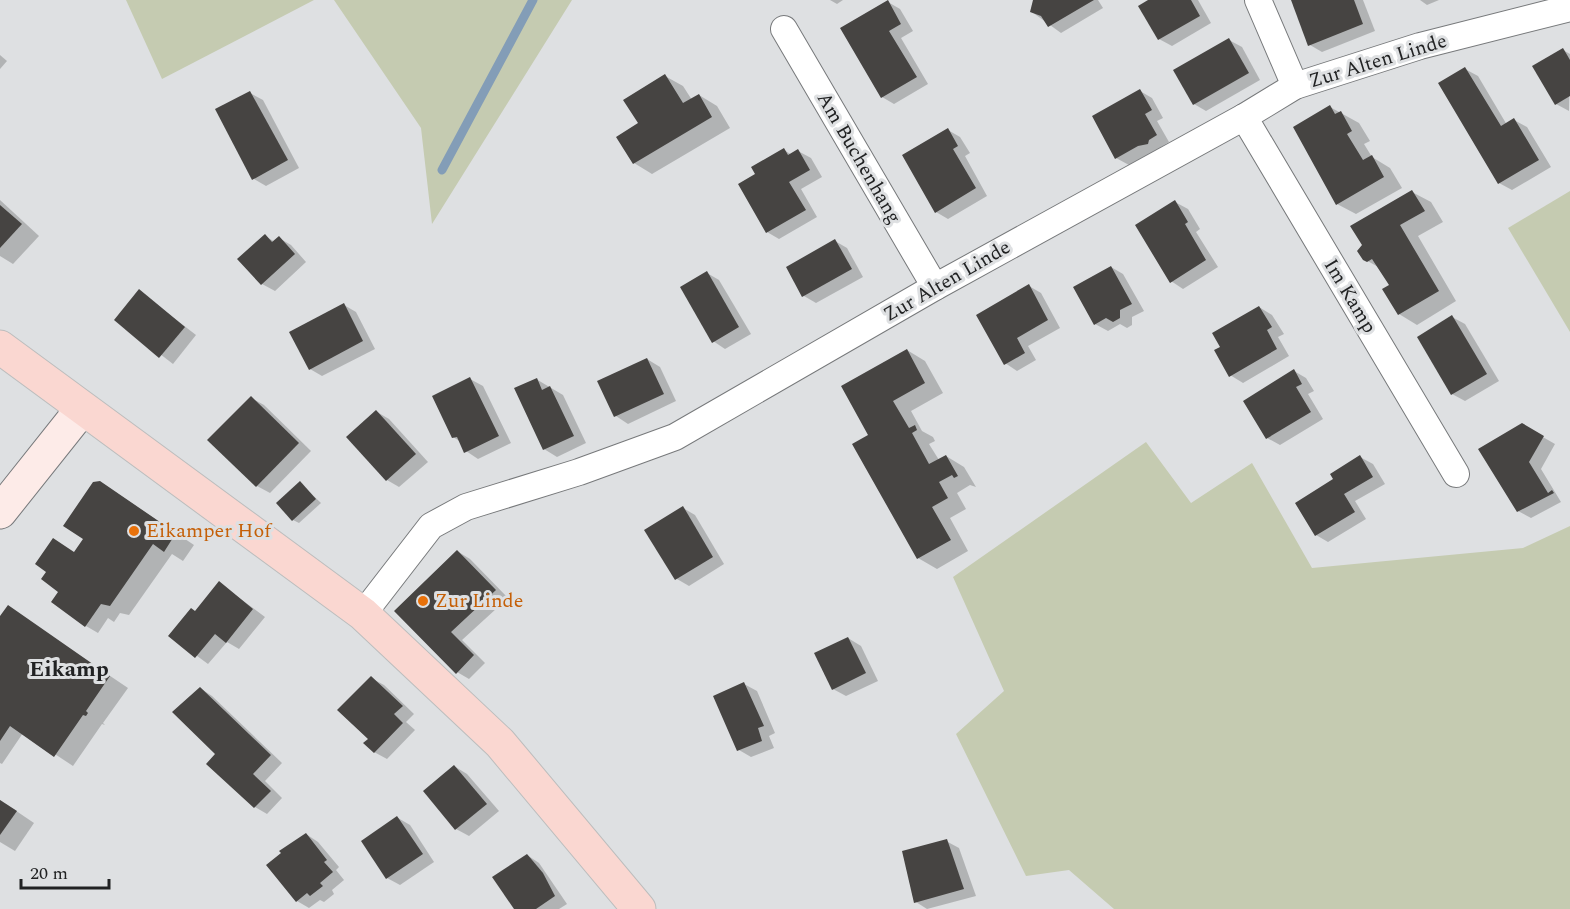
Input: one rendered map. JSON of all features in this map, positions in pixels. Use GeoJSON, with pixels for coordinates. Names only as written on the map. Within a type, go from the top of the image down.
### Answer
{"type":"FeatureCollection","features":[{"type":"Feature","properties":{"kind":"main road"},"geometry":{"type":"LineString","coordinates":[[0,347],[363,614],[500,743],[639,909]]}},
{"type":"Feature","properties":{"kind":"street"},"geometry":{"type":"LineString","coordinates":[[1258,0],[1294,86]]}},
{"type":"Feature","properties":{"kind":"street","name":"Zur Alten Linde"},"geometry":{"type":"LineString","coordinates":[[363,614],[431,526],[466,507],[579,472],[675,437],[792,372],[935,286],[1244,117],[1294,86],[1420,46],[1570,8]]}},
{"type":"Feature","properties":{"kind":"street","name":"Am Buchenhang"},"geometry":{"type":"LineString","coordinates":[[784,29],[935,286]]}},
{"type":"Feature","properties":{"kind":"street","name":"Im Kamp"},"geometry":{"type":"LineString","coordinates":[[1244,117],[1456,474]]}},
{"type":"Feature","properties":{"kind":"street"},"geometry":{"type":"LineString","coordinates":[[0,512],[82,409]]}},
{"type":"Feature","properties":{"kind":"green space"},"geometry":{"type":"Polygon","coordinates":[[[126,0],[314,0],[162,79],[126,0]]]}},
{"type":"Feature","properties":{"kind":"green space"},"geometry":{"type":"Polygon","coordinates":[[[334,0],[572,0],[432,224],[421,128],[334,0]]]}},
{"type":"Feature","properties":{"kind":"green space"},"geometry":{"type":"Polygon","coordinates":[[[1570,191],[1570,332],[1508,228],[1570,191]]]}},
{"type":"Feature","properties":{"kind":"green space"},"geometry":{"type":"Polygon","coordinates":[[[1146,442],[1191,503],[1252,463],[1312,568],[1523,548],[1570,526],[1570,909],[1114,909],[1069,870],[1026,876],[956,734],[1004,691],[953,577],[1146,442]]]}},
{"type":"Feature","properties":{"kind":"building"},"geometry":{"type":"Polygon","coordinates":[[[888,0],[901,24],[889,31],[917,77],[881,98],[840,28],[888,0]]]}},
{"type":"Feature","properties":{"kind":"building"},"geometry":{"type":"Polygon","coordinates":[[[1033,0],[1094,0],[1048,27],[1041,16],[1030,12],[1033,0]]]}},
{"type":"Feature","properties":{"kind":"building"},"geometry":{"type":"Polygon","coordinates":[[[1148,0],[1191,0],[1200,16],[1158,40],[1138,6],[1148,0]]]}},
{"type":"Feature","properties":{"kind":"building"},"geometry":{"type":"Polygon","coordinates":[[[1291,0],[1354,0],[1363,24],[1308,46],[1291,0]]]}},
{"type":"Feature","properties":{"kind":"building"},"geometry":{"type":"Polygon","coordinates":[[[1229,38],[1249,73],[1193,105],[1173,70],[1229,38]]]}},
{"type":"Feature","properties":{"kind":"building"},"geometry":{"type":"Polygon","coordinates":[[[1563,48],[1570,60],[1570,96],[1555,105],[1532,66],[1563,48]]]}},
{"type":"Feature","properties":{"kind":"building"},"geometry":{"type":"Polygon","coordinates":[[[1465,67],[1501,126],[1514,118],[1539,160],[1498,184],[1438,83],[1465,67]]]}},
{"type":"Feature","properties":{"kind":"building"},"geometry":{"type":"Polygon","coordinates":[[[665,74],[683,103],[699,94],[712,117],[633,164],[616,137],[638,123],[623,100],[665,74]]]}},
{"type":"Feature","properties":{"kind":"building"},"geometry":{"type":"Polygon","coordinates":[[[1140,89],[1152,110],[1145,114],[1157,135],[1149,140],[1148,144],[1138,146],[1115,159],[1092,116],[1140,89]]]}},
{"type":"Feature","properties":{"kind":"building"},"geometry":{"type":"Polygon","coordinates":[[[250,91],[288,160],[252,180],[215,109],[250,91]]]}},
{"type":"Feature","properties":{"kind":"building"},"geometry":{"type":"Polygon","coordinates":[[[1330,105],[1335,114],[1341,111],[1352,131],[1347,134],[1363,160],[1372,155],[1384,177],[1336,205],[1293,127],[1330,105]]]}},
{"type":"Feature","properties":{"kind":"building"},"geometry":{"type":"Polygon","coordinates":[[[948,128],[958,146],[953,149],[976,188],[935,213],[902,155],[948,128]]]}},
{"type":"Feature","properties":{"kind":"building"},"geometry":{"type":"Polygon","coordinates":[[[784,148],[788,155],[798,149],[810,170],[789,182],[806,210],[766,233],[738,184],[755,174],[751,167],[784,148]]]}},
{"type":"Feature","properties":{"kind":"building"},"geometry":{"type":"Polygon","coordinates":[[[1412,190],[1425,211],[1400,225],[1439,291],[1398,315],[1382,289],[1389,285],[1372,259],[1367,262],[1363,260],[1357,251],[1362,245],[1350,226],[1412,190]]]}},
{"type":"Feature","properties":{"kind":"building"},"geometry":{"type":"Polygon","coordinates":[[[1175,200],[1188,222],[1185,224],[1206,260],[1170,283],[1135,225],[1175,200]]]}},
{"type":"Feature","properties":{"kind":"building"},"geometry":{"type":"Polygon","coordinates":[[[0,205],[22,224],[0,248],[0,205]]]}},
{"type":"Feature","properties":{"kind":"building"},"geometry":{"type":"Polygon","coordinates":[[[265,234],[272,242],[279,236],[295,254],[261,285],[237,259],[265,234]]]}},
{"type":"Feature","properties":{"kind":"building"},"geometry":{"type":"Polygon","coordinates":[[[835,239],[852,269],[802,297],[786,267],[835,239]]]}},
{"type":"Feature","properties":{"kind":"building"},"geometry":{"type":"Polygon","coordinates":[[[1111,266],[1132,304],[1120,310],[1120,318],[1113,322],[1106,318],[1094,325],[1073,287],[1111,266]]]}},
{"type":"Feature","properties":{"kind":"building"},"geometry":{"type":"Polygon","coordinates":[[[707,271],[739,327],[712,343],[680,287],[707,271]]]}},
{"type":"Feature","properties":{"kind":"building"},"geometry":{"type":"Polygon","coordinates":[[[1029,284],[1048,320],[1017,338],[1025,353],[1004,365],[976,315],[1029,284]]]}},
{"type":"Feature","properties":{"kind":"building"},"geometry":{"type":"Polygon","coordinates":[[[139,289],[185,327],[159,358],[114,320],[139,289]]]}},
{"type":"Feature","properties":{"kind":"building"},"geometry":{"type":"Polygon","coordinates":[[[344,303],[363,341],[309,370],[289,332],[344,303]]]}},
{"type":"Feature","properties":{"kind":"building"},"geometry":{"type":"Polygon","coordinates":[[[1259,306],[1272,327],[1267,330],[1277,349],[1229,377],[1214,350],[1220,347],[1212,333],[1259,306]]]}},
{"type":"Feature","properties":{"kind":"building"},"geometry":{"type":"Polygon","coordinates":[[[1452,315],[1487,374],[1451,395],[1417,337],[1452,315]]]}},
{"type":"Feature","properties":{"kind":"building"},"geometry":{"type":"Polygon","coordinates":[[[907,349],[925,383],[893,401],[909,428],[915,425],[917,430],[912,433],[929,464],[946,455],[958,476],[954,478],[952,475],[939,482],[948,498],[932,507],[951,540],[917,559],[852,444],[868,435],[841,386],[907,349]]]}},
{"type":"Feature","properties":{"kind":"building"},"geometry":{"type":"Polygon","coordinates":[[[647,358],[664,394],[614,417],[597,381],[647,358]]]}},
{"type":"Feature","properties":{"kind":"building"},"geometry":{"type":"Polygon","coordinates":[[[1294,369],[1302,384],[1296,387],[1311,412],[1266,439],[1243,401],[1294,369]]]}},
{"type":"Feature","properties":{"kind":"building"},"geometry":{"type":"Polygon","coordinates":[[[470,377],[499,436],[464,453],[457,437],[452,438],[432,396],[470,377]]]}},
{"type":"Feature","properties":{"kind":"building"},"geometry":{"type":"Polygon","coordinates":[[[537,378],[542,390],[550,386],[574,436],[543,450],[514,388],[537,378]]]}},
{"type":"Feature","properties":{"kind":"building"},"geometry":{"type":"Polygon","coordinates":[[[251,396],[299,443],[256,487],[207,440],[251,396]]]}},
{"type":"Feature","properties":{"kind":"building"},"geometry":{"type":"Polygon","coordinates":[[[376,410],[416,454],[386,481],[346,437],[376,410]]]}},
{"type":"Feature","properties":{"kind":"building"},"geometry":{"type":"Polygon","coordinates":[[[1522,423],[1544,436],[1529,462],[1548,493],[1552,490],[1554,493],[1517,512],[1478,449],[1522,423]]]}},
{"type":"Feature","properties":{"kind":"building"},"geometry":{"type":"Polygon","coordinates":[[[1360,455],[1373,477],[1344,494],[1355,512],[1315,536],[1295,503],[1333,479],[1330,474],[1360,455]]]}},
{"type":"Feature","properties":{"kind":"building"},"geometry":{"type":"Polygon","coordinates":[[[100,481],[176,533],[164,552],[153,544],[110,606],[101,604],[85,627],[51,602],[58,592],[41,579],[46,572],[35,564],[53,538],[74,552],[83,539],[63,526],[93,482],[100,481]]]}},
{"type":"Feature","properties":{"kind":"building"},"geometry":{"type":"Polygon","coordinates":[[[300,481],[316,499],[292,521],[276,503],[300,481]]]}},
{"type":"Feature","properties":{"kind":"building"},"geometry":{"type":"Polygon","coordinates":[[[683,506],[713,557],[675,580],[644,530],[683,506]]]}},
{"type":"Feature","properties":{"kind":"building"},"geometry":{"type":"Polygon","coordinates":[[[457,550],[496,590],[451,632],[474,655],[456,674],[394,611],[457,550]]]}},
{"type":"Feature","properties":{"kind":"building"},"geometry":{"type":"Polygon","coordinates":[[[219,581],[253,609],[226,643],[215,634],[195,658],[168,636],[191,608],[195,611],[219,581]]]}},
{"type":"Feature","properties":{"kind":"building"},"geometry":{"type":"Polygon","coordinates":[[[8,605],[110,676],[86,711],[88,713],[86,716],[83,715],[54,757],[10,726],[0,741],[0,616],[8,605]]]}},
{"type":"Feature","properties":{"kind":"building"},"geometry":{"type":"Polygon","coordinates":[[[848,637],[866,673],[832,690],[814,653],[848,637]]]}},
{"type":"Feature","properties":{"kind":"building"},"geometry":{"type":"Polygon","coordinates":[[[371,676],[403,706],[394,714],[403,723],[374,753],[363,743],[368,739],[337,710],[371,676]]]}},
{"type":"Feature","properties":{"kind":"building"},"geometry":{"type":"Polygon","coordinates":[[[744,682],[764,726],[758,728],[762,741],[737,751],[713,696],[744,682]]]}},
{"type":"Feature","properties":{"kind":"building"},"geometry":{"type":"Polygon","coordinates":[[[200,687],[271,755],[253,774],[271,791],[254,808],[206,764],[215,754],[172,712],[200,687]]]}},
{"type":"Feature","properties":{"kind":"building"},"geometry":{"type":"Polygon","coordinates":[[[454,765],[487,804],[455,830],[423,791],[454,765]]]}},
{"type":"Feature","properties":{"kind":"building"},"geometry":{"type":"Polygon","coordinates":[[[0,800],[17,811],[0,835],[0,800]]]}},
{"type":"Feature","properties":{"kind":"building"},"geometry":{"type":"Polygon","coordinates":[[[397,816],[423,854],[386,879],[361,841],[397,816]]]}},
{"type":"Feature","properties":{"kind":"building"},"geometry":{"type":"Polygon","coordinates":[[[306,833],[327,860],[324,862],[333,872],[320,883],[323,886],[310,896],[307,893],[296,902],[266,865],[281,853],[279,851],[306,833]]]}},
{"type":"Feature","properties":{"kind":"building"},"geometry":{"type":"Polygon","coordinates":[[[947,839],[964,889],[914,903],[902,851],[947,839]]]}},
{"type":"Feature","properties":{"kind":"building"},"geometry":{"type":"Polygon","coordinates":[[[527,854],[543,873],[555,896],[536,909],[514,909],[492,877],[527,854]]]}},
{"type":"Feature","properties":{"kind":"waterway"},"geometry":{"type":"LineString","coordinates":[[442,170],[533,0]]}},
{"type":"Feature","properties":{"kind":"place","name":"Eikamper Hof"},"geometry":{"type":"Point","coordinates":[134,531]}},
{"type":"Feature","properties":{"kind":"place","name":"Zur Linde"},"geometry":{"type":"Point","coordinates":[423,601]}},
{"type":"Feature","properties":{"kind":"district","name":"Eikamp"},"geometry":{"type":"Point","coordinates":[69,669]}}]}
